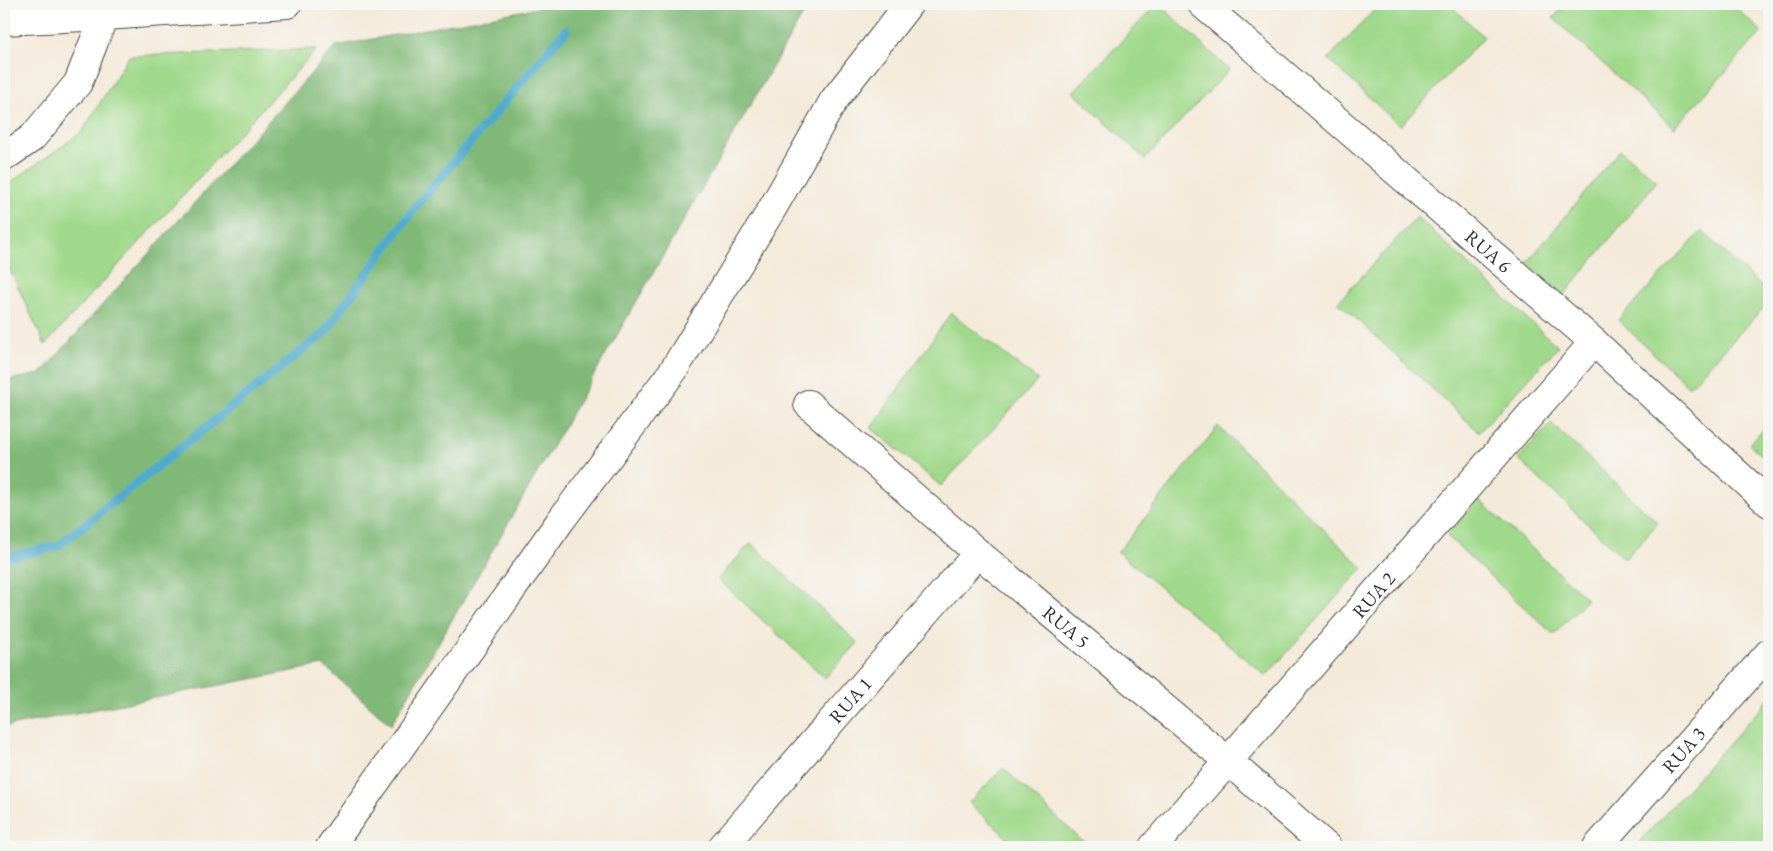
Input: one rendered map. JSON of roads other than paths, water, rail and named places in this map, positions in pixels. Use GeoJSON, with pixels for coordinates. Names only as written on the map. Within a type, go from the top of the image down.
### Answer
{"type":"FeatureCollection","features":[{"type":"Feature","properties":{"kind":"street"},"geometry":{"type":"LineString","coordinates":[[4,20],[106,10],[287,4]]}},
{"type":"Feature","properties":{"kind":"street"},"geometry":{"type":"LineString","coordinates":[[330,847],[556,528],[673,371],[772,209],[834,100],[908,4]]}},
{"type":"Feature","properties":{"kind":"street","name":"RUA 6"},"geometry":{"type":"LineString","coordinates":[[1202,4],[1594,342],[1769,503]]}},
{"type":"Feature","properties":{"kind":"street"},"geometry":{"type":"LineString","coordinates":[[4,157],[32,138],[78,83],[106,10]]}},
{"type":"Feature","properties":{"kind":"street","name":"RUA 2"},"geometry":{"type":"LineString","coordinates":[[1152,847],[1594,342]]}},
{"type":"Feature","properties":{"kind":"street","name":"RUA 5"},"geometry":{"type":"LineString","coordinates":[[808,404],[978,553],[1228,761],[1327,847]]}},
{"type":"Feature","properties":{"kind":"street","name":"RUA 1"},"geometry":{"type":"LineString","coordinates":[[722,847],[978,553]]}},
{"type":"Feature","properties":{"kind":"street","name":"RUA 3"},"geometry":{"type":"LineString","coordinates":[[1597,847],[1769,654]]}},
{"type":"Feature","properties":{"kind":"waterway"},"geometry":{"type":"LineString","coordinates":[[4,558],[58,546],[324,333],[417,205],[566,30]]}}]}
